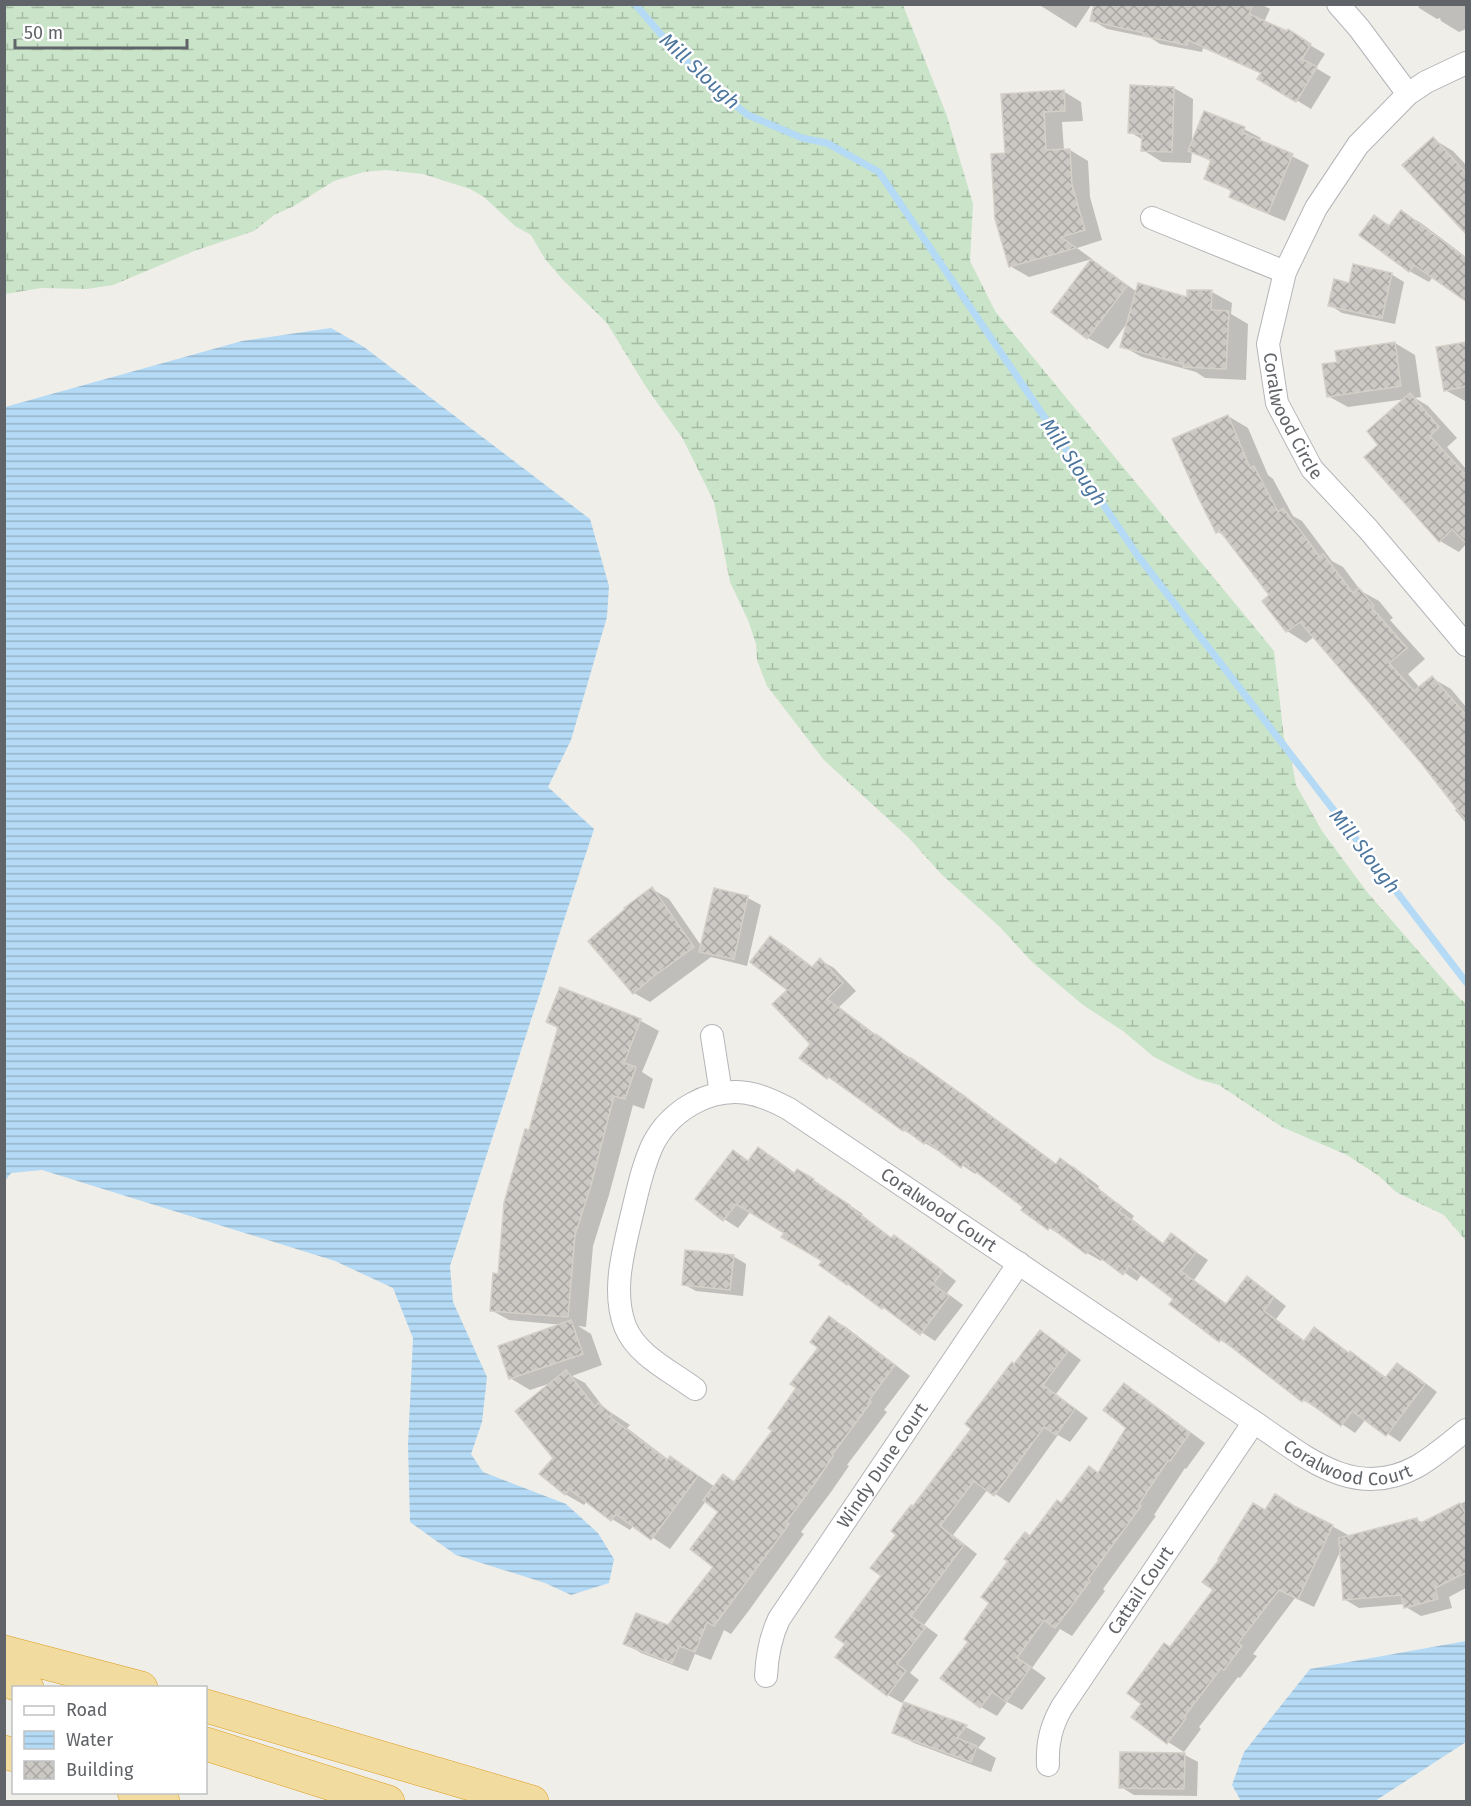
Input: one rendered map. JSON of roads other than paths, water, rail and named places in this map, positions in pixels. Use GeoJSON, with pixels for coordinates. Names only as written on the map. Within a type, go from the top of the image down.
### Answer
{"type":"FeatureCollection","features":[{"type":"Feature","properties":{"kind":"highway"},"geometry":{"type":"LineString","coordinates":[[4,1652],[133,1686]]}},
{"type":"Feature","properties":{"kind":"highway"},"geometry":{"type":"LineString","coordinates":[[4,1680],[21,1686]]}},
{"type":"Feature","properties":{"kind":"highway"},"geometry":{"type":"LineString","coordinates":[[207,1706],[532,1802]]}},
{"type":"Feature","properties":{"kind":"highway"},"geometry":{"type":"LineString","coordinates":[[207,1744],[388,1802]]}},
{"type":"Feature","properties":{"kind":"highway"},"geometry":{"type":"LineString","coordinates":[[140,1794],[163,1802]]}},
{"type":"Feature","properties":{"kind":"street"},"geometry":{"type":"LineString","coordinates":[[1338,4],[1359,28],[1408,94]]}},
{"type":"Feature","properties":{"kind":"street","name":"Coralwood Circle"},"geometry":{"type":"LineString","coordinates":[[1467,63],[1426,82],[1408,94],[1358,145],[1316,208],[1286,272],[1268,344],[1277,403],[1311,469],[1368,529],[1467,645]]}},
{"type":"Feature","properties":{"kind":"street"},"geometry":{"type":"LineString","coordinates":[[1152,218],[1286,272]]}},
{"type":"Feature","properties":{"kind":"street"},"geometry":{"type":"LineString","coordinates":[[712,1036],[722,1093]]}},
{"type":"Feature","properties":{"kind":"street","name":"Coralwood Court"},"geometry":{"type":"LineString","coordinates":[[695,1389],[646,1353],[632,1338],[626,1327],[619,1300],[625,1242],[641,1178],[656,1139],[669,1122],[699,1100],[722,1093],[747,1093],[761,1096],[789,1108],[1330,1471],[1357,1479],[1372,1480],[1395,1476],[1418,1466],[1467,1430]]}},
{"type":"Feature","properties":{"kind":"street","name":"Windy Dune Court"},"geometry":{"type":"LineString","coordinates":[[766,1676],[768,1647],[779,1618],[1019,1263]]}},
{"type":"Feature","properties":{"kind":"street","name":"Cattail Court"},"geometry":{"type":"LineString","coordinates":[[1048,1765],[1049,1737],[1062,1707],[1254,1422]]}},
{"type":"Feature","properties":{"kind":"water"},"geometry":{"type":"Polygon","coordinates":[[[331,328],[364,347],[590,519],[609,586],[607,617],[571,740],[548,787],[594,829],[450,1266],[453,1302],[487,1377],[482,1422],[471,1454],[483,1472],[566,1504],[598,1533],[614,1559],[609,1583],[571,1595],[545,1583],[456,1555],[410,1522],[408,1445],[413,1338],[393,1288],[335,1261],[42,1170],[11,1173],[5,1181],[5,407],[242,341],[331,328]]]}},
{"type":"Feature","properties":{"kind":"water"},"geometry":{"type":"Polygon","coordinates":[[[1466,1641],[1466,1742],[1375,1801],[1241,1801],[1232,1785],[1244,1752],[1310,1669],[1466,1641]]]}},
{"type":"Feature","properties":{"kind":"waterway","name":"Mill Slough"},"geometry":{"type":"LineString","coordinates":[[635,4],[670,45],[718,92],[748,115],[802,138],[827,143],[879,172],[1138,556],[1466,982]]}}]}
